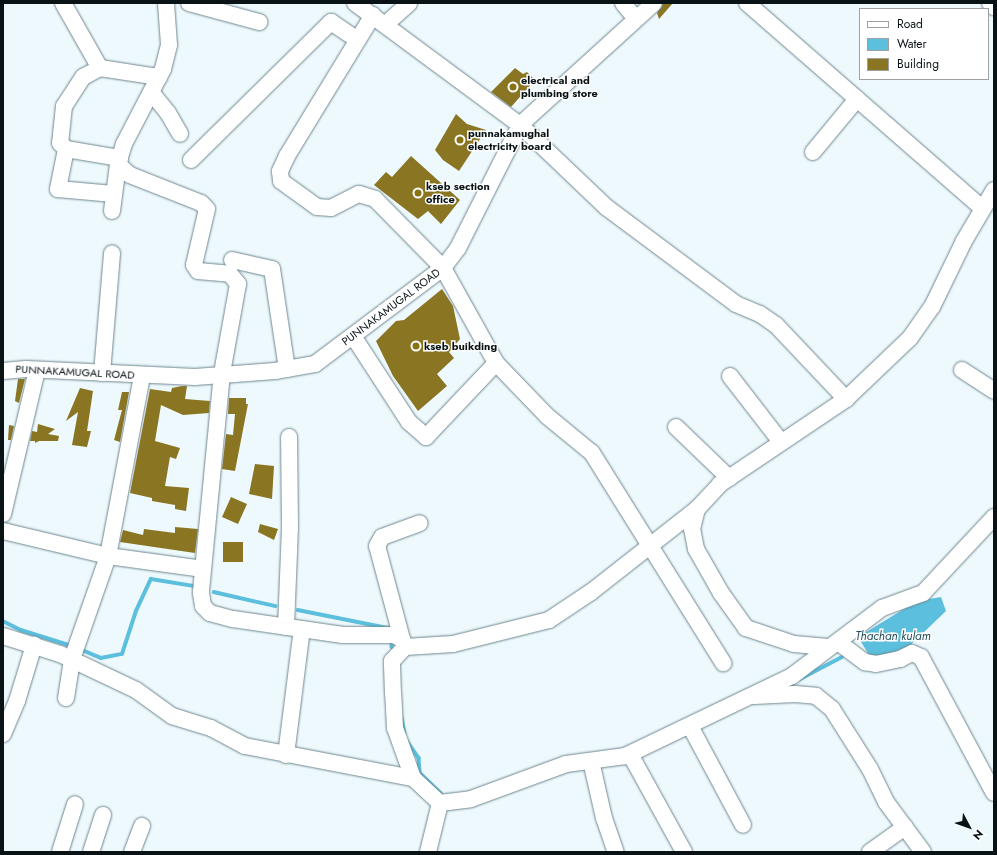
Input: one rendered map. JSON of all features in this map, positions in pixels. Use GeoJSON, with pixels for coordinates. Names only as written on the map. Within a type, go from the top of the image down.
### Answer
{"type":"FeatureCollection","features":[{"type":"Feature","properties":{"kind":"street"},"geometry":{"type":"LineString","coordinates":[[63,3],[100,68]]}},
{"type":"Feature","properties":{"kind":"street"},"geometry":{"type":"LineString","coordinates":[[112,211],[119,161],[159,77],[169,45],[166,3]]}},
{"type":"Feature","properties":{"kind":"street"},"geometry":{"type":"LineString","coordinates":[[189,3],[259,22]]}},
{"type":"Feature","properties":{"kind":"street"},"geometry":{"type":"LineString","coordinates":[[355,3],[520,125],[606,207],[736,304],[760,314],[776,325],[846,399]]}},
{"type":"Feature","properties":{"kind":"street"},"geometry":{"type":"LineString","coordinates":[[408,3],[379,20],[358,40],[286,156],[280,172],[281,181],[317,207],[331,208],[358,194],[375,199],[443,268],[496,363],[547,416],[592,453],[723,663]]}},
{"type":"Feature","properties":{"kind":"street"},"geometry":{"type":"LineString","coordinates":[[623,3],[635,18]]}},
{"type":"Feature","properties":{"kind":"street","name":"PUNNAKAMUGAL ROAD"},"geometry":{"type":"LineString","coordinates":[[3,371],[38,370],[142,376],[195,377],[222,373],[287,369],[315,364],[443,268],[458,248],[520,125],[635,18],[654,3]]}},
{"type":"Feature","properties":{"kind":"street"},"geometry":{"type":"LineString","coordinates":[[747,3],[983,209]]}},
{"type":"Feature","properties":{"kind":"street"},"geometry":{"type":"LineString","coordinates":[[990,3],[994,7]]}},
{"type":"Feature","properties":{"kind":"street"},"geometry":{"type":"LineString","coordinates":[[191,160],[331,22],[358,40]]}},
{"type":"Feature","properties":{"kind":"street"},"geometry":{"type":"LineString","coordinates":[[159,77],[100,68],[83,77],[64,106],[60,143],[66,149],[119,161],[130,175],[173,193],[192,198],[207,209],[194,265],[198,271],[230,274],[238,284],[222,373],[201,593],[203,606],[210,613],[233,619],[343,635],[394,635],[404,643],[453,644],[550,620],[591,592],[698,509],[729,478],[846,399],[910,338],[932,307],[994,190]]}},
{"type":"Feature","properties":{"kind":"street"},"geometry":{"type":"LineString","coordinates":[[151,92],[168,112],[180,134]]}},
{"type":"Feature","properties":{"kind":"street"},"geometry":{"type":"LineString","coordinates":[[813,152],[857,99]]}},
{"type":"Feature","properties":{"kind":"street"},"geometry":{"type":"LineString","coordinates":[[66,149],[58,189],[114,194]]}},
{"type":"Feature","properties":{"kind":"street"},"geometry":{"type":"LineString","coordinates":[[102,373],[112,253]]}},
{"type":"Feature","properties":{"kind":"street"},"geometry":{"type":"LineString","coordinates":[[232,260],[272,269],[287,369]]}},
{"type":"Feature","properties":{"kind":"street"},"geometry":{"type":"LineString","coordinates":[[353,336],[409,422],[426,437],[496,363]]}},
{"type":"Feature","properties":{"kind":"street"},"geometry":{"type":"LineString","coordinates":[[3,514],[38,370]]}},
{"type":"Feature","properties":{"kind":"street"},"geometry":{"type":"LineString","coordinates":[[962,370],[994,391]]}},
{"type":"Feature","properties":{"kind":"street"},"geometry":{"type":"LineString","coordinates":[[66,698],[72,660],[108,556],[142,376]]}},
{"type":"Feature","properties":{"kind":"street"},"geometry":{"type":"LineString","coordinates":[[730,376],[781,442]]}},
{"type":"Feature","properties":{"kind":"street"},"geometry":{"type":"LineString","coordinates":[[676,427],[729,478]]}},
{"type":"Feature","properties":{"kind":"street"},"geometry":{"type":"LineString","coordinates":[[286,627],[290,527],[289,437]]}},
{"type":"Feature","properties":{"kind":"street"},"geometry":{"type":"LineString","coordinates":[[698,509],[692,529],[696,549],[721,593],[746,628],[794,644],[833,645],[865,662],[876,664],[900,659],[912,653],[921,657],[994,793]]}},
{"type":"Feature","properties":{"kind":"street"},"geometry":{"type":"LineString","coordinates":[[440,803],[471,799],[566,764],[630,754],[792,676],[882,608],[923,593],[994,517]]}},
{"type":"Feature","properties":{"kind":"street"},"geometry":{"type":"LineString","coordinates":[[420,523],[382,536],[377,546],[404,643],[392,661],[396,728],[413,778],[440,803]]}},
{"type":"Feature","properties":{"kind":"street"},"geometry":{"type":"LineString","coordinates":[[3,531],[108,556],[203,569]]}},
{"type":"Feature","properties":{"kind":"street"},"geometry":{"type":"LineString","coordinates":[[286,755],[302,629]]}},
{"type":"Feature","properties":{"kind":"street"},"geometry":{"type":"LineString","coordinates":[[3,636],[34,645],[72,660],[136,690],[172,716],[211,728],[245,746],[413,778]]}},
{"type":"Feature","properties":{"kind":"street"},"geometry":{"type":"LineString","coordinates":[[3,734],[17,700],[34,645]]}},
{"type":"Feature","properties":{"kind":"street"},"geometry":{"type":"LineString","coordinates":[[751,696],[795,694],[816,696],[832,709],[870,768],[886,802],[923,852]]}},
{"type":"Feature","properties":{"kind":"street"},"geometry":{"type":"LineString","coordinates":[[690,726],[743,825]]}},
{"type":"Feature","properties":{"kind":"street"},"geometry":{"type":"LineString","coordinates":[[630,754],[684,852]]}},
{"type":"Feature","properties":{"kind":"street"},"geometry":{"type":"LineString","coordinates":[[591,761],[604,818],[616,852]]}},
{"type":"Feature","properties":{"kind":"street"},"geometry":{"type":"LineString","coordinates":[[428,852],[440,803]]}},
{"type":"Feature","properties":{"kind":"street"},"geometry":{"type":"LineString","coordinates":[[60,852],[75,804]]}},
{"type":"Feature","properties":{"kind":"street"},"geometry":{"type":"LineString","coordinates":[[91,852],[104,815]]}},
{"type":"Feature","properties":{"kind":"street"},"geometry":{"type":"LineString","coordinates":[[132,852],[142,826]]}},
{"type":"Feature","properties":{"kind":"street"},"geometry":{"type":"LineString","coordinates":[[870,852],[905,827]]}},
{"type":"Feature","properties":{"kind":"water","name":"Thachan kulam"},"geometry":{"type":"Polygon","coordinates":[[[941,597],[946,611],[900,655],[869,655],[858,637],[917,601],[941,597]]]}},
{"type":"Feature","properties":{"kind":"building"},"geometry":{"type":"Polygon","coordinates":[[[663,3],[673,3],[659,19],[657,13],[663,3]]]}},
{"type":"Feature","properties":{"kind":"building","name":"electrical and plumbing store"},"geometry":{"type":"Polygon","coordinates":[[[515,68],[523,74],[527,72],[535,80],[511,107],[491,92],[515,68]]]}},
{"type":"Feature","properties":{"kind":"building","name":"punnakamughal electricity board"},"geometry":{"type":"Polygon","coordinates":[[[456,114],[467,124],[486,130],[459,171],[443,160],[435,150],[456,114]]]}},
{"type":"Feature","properties":{"kind":"building","name":"kseb section office"},"geometry":{"type":"Polygon","coordinates":[[[411,156],[460,200],[441,224],[428,211],[418,219],[374,185],[386,172],[392,177],[411,156]]]}},
{"type":"Feature","properties":{"kind":"building","name":"kseb buikding"},"geometry":{"type":"Polygon","coordinates":[[[442,289],[453,306],[460,339],[449,352],[454,358],[437,374],[447,386],[418,411],[393,376],[376,341],[396,321],[404,320],[442,289]]]}},
{"type":"Feature","properties":{"kind":"building"},"geometry":{"type":"Polygon","coordinates":[[[18,379],[25,379],[19,403],[15,401],[18,379]]]}},
{"type":"Feature","properties":{"kind":"building"},"geometry":{"type":"Polygon","coordinates":[[[187,386],[185,399],[210,401],[209,413],[183,415],[161,405],[155,441],[180,448],[176,459],[170,457],[165,486],[189,488],[186,511],[175,509],[175,505],[152,501],[152,498],[130,493],[150,389],[171,392],[172,388],[187,386]]]}},
{"type":"Feature","properties":{"kind":"building"},"geometry":{"type":"Polygon","coordinates":[[[80,388],[93,391],[87,431],[91,431],[87,447],[72,445],[78,412],[66,421],[80,388]]]}},
{"type":"Feature","properties":{"kind":"building"},"geometry":{"type":"Polygon","coordinates":[[[122,392],[129,392],[120,442],[114,440],[122,410],[118,410],[122,392]]]}},
{"type":"Feature","properties":{"kind":"building"},"geometry":{"type":"Polygon","coordinates":[[[229,398],[246,398],[246,404],[248,404],[235,471],[222,469],[226,434],[233,435],[235,414],[228,414],[229,398]]]}},
{"type":"Feature","properties":{"kind":"building"},"geometry":{"type":"Polygon","coordinates":[[[38,424],[55,429],[48,434],[59,436],[58,441],[39,441],[35,443],[35,441],[30,441],[32,431],[37,432],[38,424]]]}},
{"type":"Feature","properties":{"kind":"building"},"geometry":{"type":"Polygon","coordinates":[[[9,425],[14,426],[11,440],[8,440],[9,425]]]}},
{"type":"Feature","properties":{"kind":"building"},"geometry":{"type":"Polygon","coordinates":[[[255,464],[274,466],[272,499],[249,494],[255,464]]]}},
{"type":"Feature","properties":{"kind":"building"},"geometry":{"type":"Polygon","coordinates":[[[231,497],[247,504],[238,524],[222,517],[231,497]]]}},
{"type":"Feature","properties":{"kind":"building"},"geometry":{"type":"Polygon","coordinates":[[[260,524],[278,529],[274,540],[258,532],[260,524]]]}},
{"type":"Feature","properties":{"kind":"building"},"geometry":{"type":"Polygon","coordinates":[[[175,527],[198,529],[195,553],[120,542],[123,530],[143,535],[144,529],[175,533],[175,527]]]}},
{"type":"Feature","properties":{"kind":"building"},"geometry":{"type":"Polygon","coordinates":[[[223,542],[243,542],[243,562],[223,562],[223,542]]]}},
{"type":"Feature","properties":{"kind":"waterway"},"geometry":{"type":"LineString","coordinates":[[80,649],[101,658],[122,654],[136,611],[151,579],[194,586]]}},
{"type":"Feature","properties":{"kind":"waterway"},"geometry":{"type":"LineString","coordinates":[[214,592],[275,606]]}},
{"type":"Feature","properties":{"kind":"waterway"},"geometry":{"type":"LineString","coordinates":[[298,610],[387,628]]}},
{"type":"Feature","properties":{"kind":"waterway"},"geometry":{"type":"LineString","coordinates":[[3,621],[21,630],[72,646]]}},
{"type":"Feature","properties":{"kind":"waterway"},"geometry":{"type":"LineString","coordinates":[[800,679],[842,657]]}},
{"type":"Feature","properties":{"kind":"waterway"},"geometry":{"type":"LineString","coordinates":[[402,718],[405,733]]}},
{"type":"Feature","properties":{"kind":"waterway"},"geometry":{"type":"LineString","coordinates":[[407,741],[419,758],[420,773],[441,793]]}},
{"type":"Feature","properties":{"kind":"place","name":"electrical and plumbing store"},"geometry":{"type":"Point","coordinates":[513,87]}},
{"type":"Feature","properties":{"kind":"place","name":"punnakamughal electricity board"},"geometry":{"type":"Point","coordinates":[460,140]}},
{"type":"Feature","properties":{"kind":"place","name":"kseb section office"},"geometry":{"type":"Point","coordinates":[418,193]}},
{"type":"Feature","properties":{"kind":"place","name":"kseb buikding"},"geometry":{"type":"Point","coordinates":[416,346]}}]}
